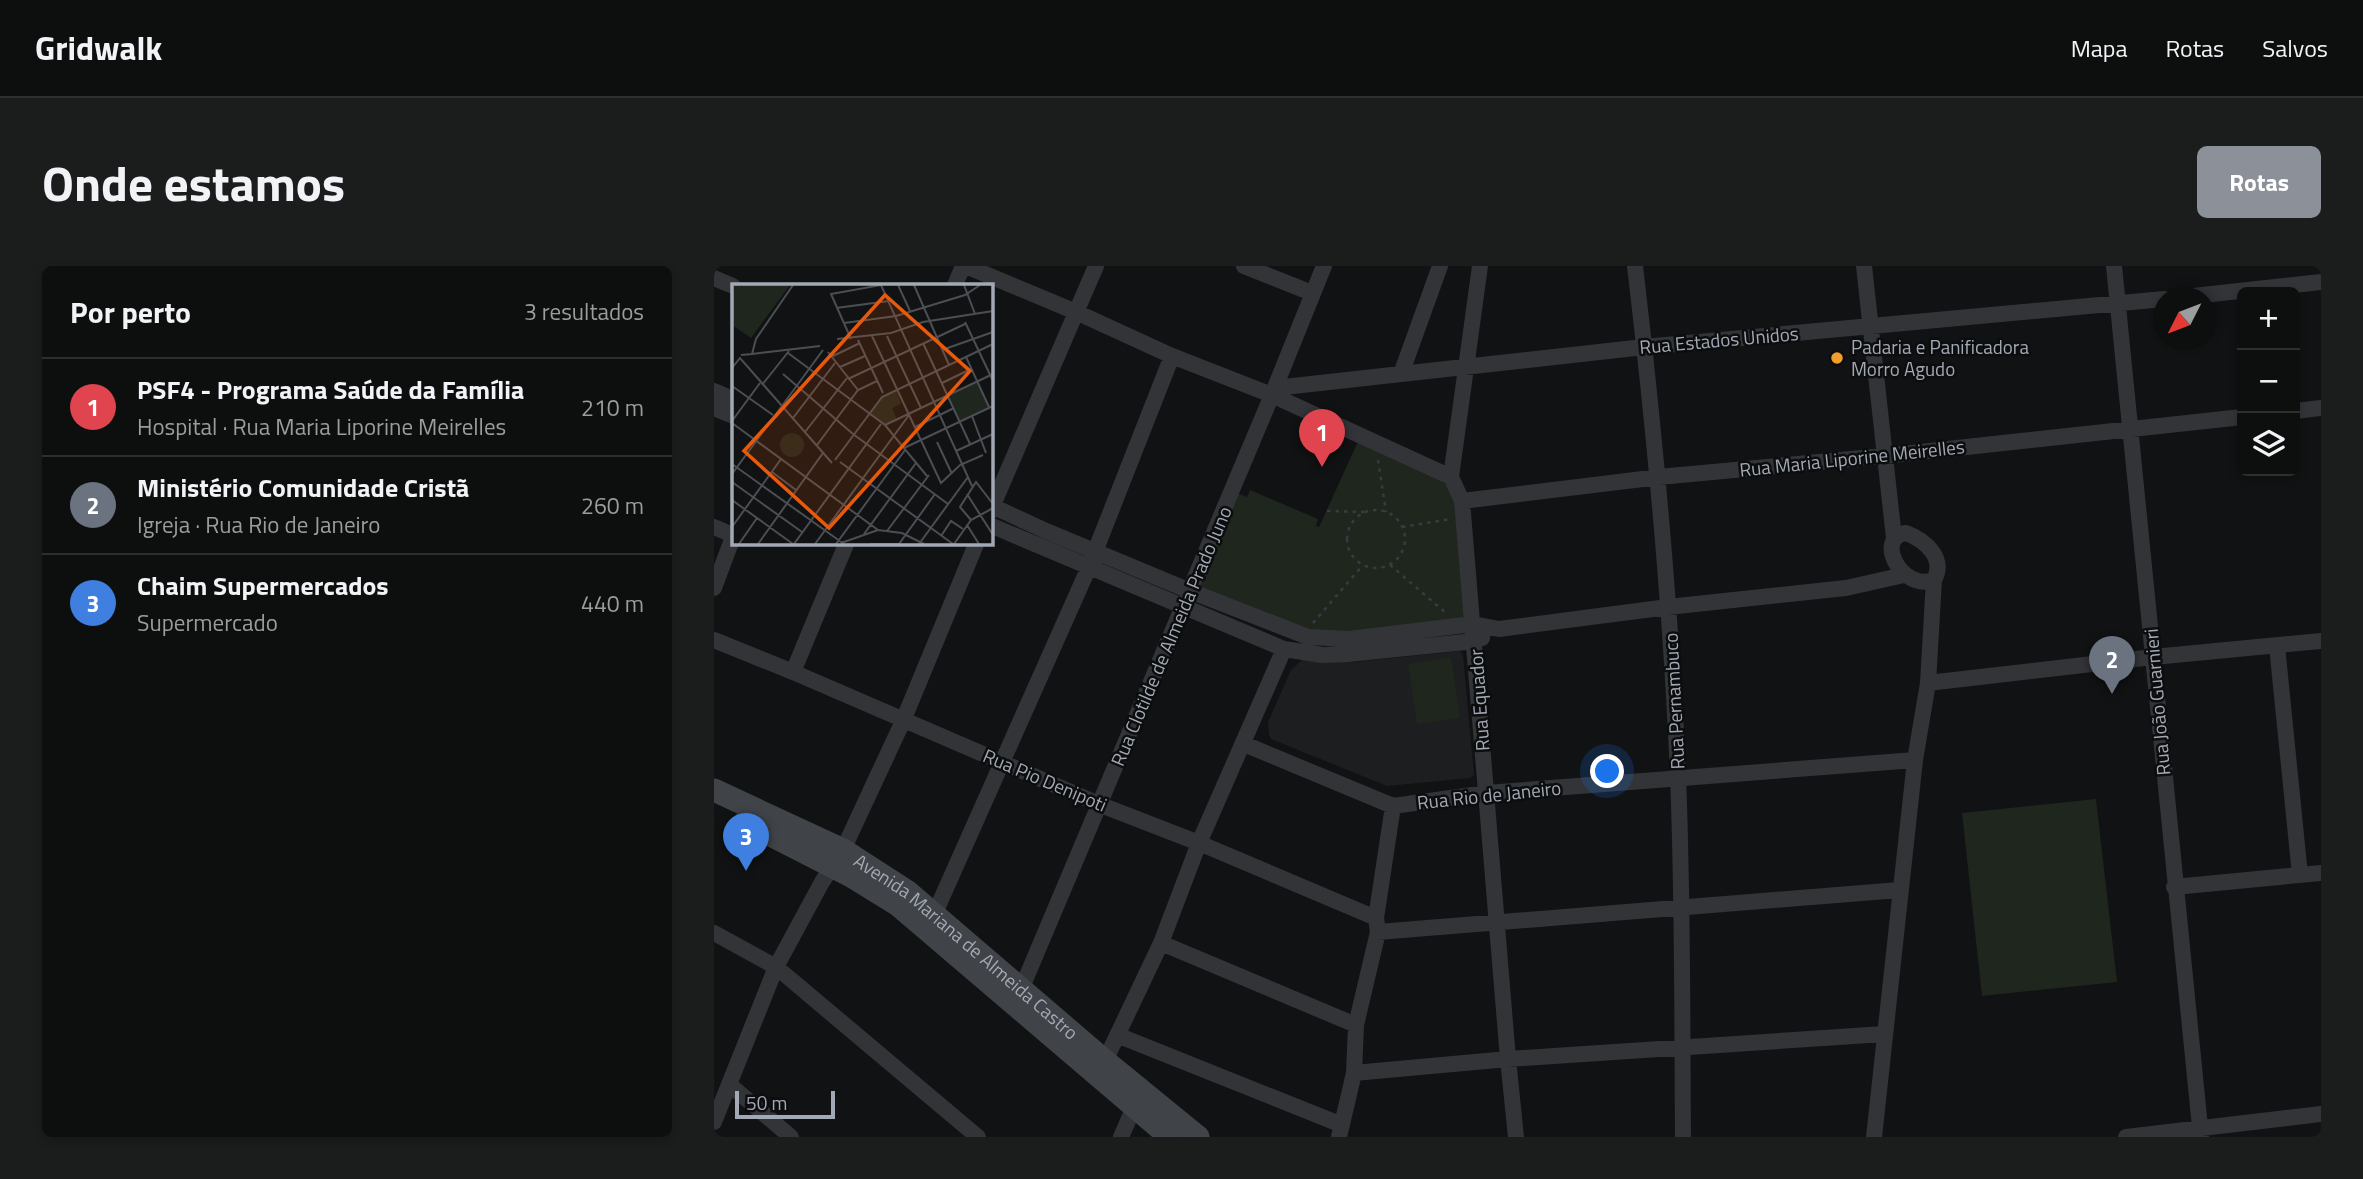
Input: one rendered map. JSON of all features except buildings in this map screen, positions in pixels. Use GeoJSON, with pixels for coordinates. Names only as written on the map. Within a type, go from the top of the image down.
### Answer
{"type":"FeatureCollection","features":[{"type":"Feature","properties":{"kind":"main road","name":"Avenida Mariana de Almeida Castro"},"geometry":{"type":"LineString","coordinates":[[714,790],[837,858],[873,888],[1105,1060],[1198,1137]]}},
{"type":"Feature","properties":{"kind":"main road","name":"Avenida Mariana de Almeida Castro"},"geometry":{"type":"LineString","coordinates":[[714,805],[899,886],[935,913],[1134,1107],[1170,1137]]}},
{"type":"Feature","properties":{"kind":"street"},"geometry":{"type":"LineString","coordinates":[[956,284],[965,266],[1172,356],[1274,392],[1451,477],[1480,266]]}},
{"type":"Feature","properties":{"kind":"street"},"geometry":{"type":"LineString","coordinates":[[992,505],[1096,266]]}},
{"type":"Feature","properties":{"kind":"street"},"geometry":{"type":"LineString","coordinates":[[1244,266],[1312,293]]}},
{"type":"Feature","properties":{"kind":"street","name":"Rua Clotilde de Almeida Prado Juno"},"geometry":{"type":"LineString","coordinates":[[1018,996],[1101,805],[1324,266]]}},
{"type":"Feature","properties":{"kind":"street"},"geometry":{"type":"LineString","coordinates":[[1401,374],[1440,266]]}},
{"type":"Feature","properties":{"kind":"street","name":"Rua Pernambuco"},"geometry":{"type":"LineString","coordinates":[[1634,266],[1659,477],[1678,778],[1683,1137]]}},
{"type":"Feature","properties":{"kind":"street"},"geometry":{"type":"LineString","coordinates":[[1864,266],[1894,538],[1892,552],[1905,575],[1921,582],[1934,580]]}},
{"type":"Feature","properties":{"kind":"street","name":"Rua João Guarnieri"},"geometry":{"type":"LineString","coordinates":[[2114,266],[2200,1132]]}},
{"type":"Feature","properties":{"kind":"street"},"geometry":{"type":"LineString","coordinates":[[714,278],[732,286]]}},
{"type":"Feature","properties":{"kind":"street"},"geometry":{"type":"LineString","coordinates":[[2216,294],[2321,282]]}},
{"type":"Feature","properties":{"kind":"street","name":"Rua Estados Unidos"},"geometry":{"type":"LineString","coordinates":[[1274,392],[1466,366],[1644,347],[2153,300]]}},
{"type":"Feature","properties":{"kind":"street"},"geometry":{"type":"LineString","coordinates":[[935,913],[1089,567],[1172,356]]}},
{"type":"Feature","properties":{"kind":"street"},"geometry":{"type":"LineString","coordinates":[[714,391],[732,398]]}},
{"type":"Feature","properties":{"kind":"street"},"geometry":{"type":"LineString","coordinates":[[714,408],[732,416]]}},
{"type":"Feature","properties":{"kind":"street"},"geometry":{"type":"LineString","coordinates":[[2300,410],[2321,408]]}},
{"type":"Feature","properties":{"kind":"street","name":"Rua Maria Liporine Meirelles"},"geometry":{"type":"LineString","coordinates":[[1462,501],[1659,477],[1884,456],[2237,417]]}},
{"type":"Feature","properties":{"kind":"street","name":"Rua Equador"},"geometry":{"type":"LineString","coordinates":[[1451,477],[1462,501],[1508,1059],[1517,1137]]}},
{"type":"Feature","properties":{"kind":"street"},"geometry":{"type":"LineString","coordinates":[[992,507],[1190,591],[1292,631],[1327,639],[1349,639],[1473,624],[1499,629],[1846,588],[1905,575]]}},
{"type":"Feature","properties":{"kind":"street"},"geometry":{"type":"LineString","coordinates":[[992,526],[1284,649],[1322,655],[1348,654],[1475,641],[1499,629]]}},
{"type":"Feature","properties":{"kind":"street"},"geometry":{"type":"LineString","coordinates":[[714,527],[732,536]]}},
{"type":"Feature","properties":{"kind":"street"},"geometry":{"type":"LineString","coordinates":[[1039,547],[1046,531]]}},
{"type":"Feature","properties":{"kind":"street"},"geometry":{"type":"LineString","coordinates":[[1874,1137],[1914,760],[1928,683],[1934,580],[1938,567],[1935,555],[1926,543],[1906,533],[1894,538]]}},
{"type":"Feature","properties":{"kind":"street"},"geometry":{"type":"LineString","coordinates":[[714,588],[732,539]]}},
{"type":"Feature","properties":{"kind":"street"},"geometry":{"type":"LineString","coordinates":[[793,672],[846,544]]}},
{"type":"Feature","properties":{"kind":"street"},"geometry":{"type":"LineString","coordinates":[[714,1122],[776,967],[837,858],[903,721],[976,544]]}},
{"type":"Feature","properties":{"kind":"street","name":"Rua Pio Denipoti"},"geometry":{"type":"LineString","coordinates":[[714,640],[1101,805],[1199,843],[1377,925],[1498,921],[1899,890]]}},
{"type":"Feature","properties":{"kind":"street"},"geometry":{"type":"LineString","coordinates":[[1928,683],[2321,640]]}},
{"type":"Feature","properties":{"kind":"street"},"geometry":{"type":"LineString","coordinates":[[2277,646],[2300,875]]}},
{"type":"Feature","properties":{"kind":"street"},"geometry":{"type":"LineString","coordinates":[[1105,1060],[1161,943],[1199,843],[1284,649]]}},
{"type":"Feature","properties":{"kind":"street","name":"Rua Rio de Janeiro"},"geometry":{"type":"LineString","coordinates":[[1244,744],[1394,806],[1487,793],[1914,760]]}},
{"type":"Feature","properties":{"kind":"street"},"geometry":{"type":"LineString","coordinates":[[1117,1035],[1341,1131],[1354,1073],[1356,1026],[1377,925],[1394,806]]}},
{"type":"Feature","properties":{"kind":"street"},"geometry":{"type":"LineString","coordinates":[[2174,887],[2321,873]]}},
{"type":"Feature","properties":{"kind":"street"},"geometry":{"type":"LineString","coordinates":[[714,933],[776,967],[978,1137]]}},
{"type":"Feature","properties":{"kind":"street"},"geometry":{"type":"LineString","coordinates":[[1161,943],[1356,1026]]}},
{"type":"Feature","properties":{"kind":"street"},"geometry":{"type":"LineString","coordinates":[[1354,1073],[1508,1059],[1884,1034]]}},
{"type":"Feature","properties":{"kind":"street"},"geometry":{"type":"LineString","coordinates":[[730,1085],[791,1137]]}},
{"type":"Feature","properties":{"kind":"street"},"geometry":{"type":"LineString","coordinates":[[1121,1137],[1134,1107]]}},
{"type":"Feature","properties":{"kind":"street"},"geometry":{"type":"LineString","coordinates":[[2126,1137],[2200,1132],[2321,1114]]}},
{"type":"Feature","properties":{"kind":"path"},"geometry":{"type":"LineString","coordinates":[[1377,454],[1386,512]]}},
{"type":"Feature","properties":{"kind":"path"},"geometry":{"type":"LineString","coordinates":[[1327,510],[1386,512],[1394,517],[1402,527],[1405,543],[1403,551],[1390,565],[1381,568],[1363,565],[1351,551],[1348,533],[1358,517],[1367,512]]}},
{"type":"Feature","properties":{"kind":"path"},"geometry":{"type":"LineString","coordinates":[[1402,527],[1457,518]]}},
{"type":"Feature","properties":{"kind":"path"},"geometry":{"type":"LineString","coordinates":[[1307,631],[1363,565]]}},
{"type":"Feature","properties":{"kind":"path"},"geometry":{"type":"LineString","coordinates":[[1390,565],[1447,614]]}},
{"type":"Feature","properties":{"kind":"shaded area"},"geometry":{"type":"Polygon","coordinates":[[[1361,435],[1447,484],[1455,498],[1467,624],[1323,634],[1197,589],[1237,493],[1247,497],[1250,490],[1318,519],[1316,526],[1319,527],[1361,435]]]}},
{"type":"Feature","properties":{"kind":"shaded area"},"geometry":{"type":"Polygon","coordinates":[[[1460,651],[1463,655],[1474,775],[1470,778],[1387,786],[1271,739],[1269,735],[1268,722],[1291,670],[1303,659],[1354,662],[1460,651]]]}},
{"type":"Feature","properties":{"kind":"shaded area"},"geometry":{"type":"Polygon","coordinates":[[[1451,657],[1460,718],[1417,724],[1408,664],[1451,657]]]}},
{"type":"Feature","properties":{"kind":"shaded area"},"geometry":{"type":"Polygon","coordinates":[[[2096,799],[2117,982],[1982,996],[1962,813],[2096,799]]]}},
{"type":"Feature","properties":{"kind":"place","name":"Padaria e Panificadora Morro Agudo"},"geometry":{"type":"Point","coordinates":[1837,358]}},
{"type":"Feature","properties":{"kind":"place","name":"PSF4 - Programa Saúde da Família"},"geometry":{"type":"Point","coordinates":[1322,467]}},
{"type":"Feature","properties":{"kind":"place","name":"Ministério Comunidade Cristã"},"geometry":{"type":"Point","coordinates":[2112,694]}},
{"type":"Feature","properties":{"kind":"place","name":"Chaim Supermercados"},"geometry":{"type":"Point","coordinates":[746,871]}}]}
